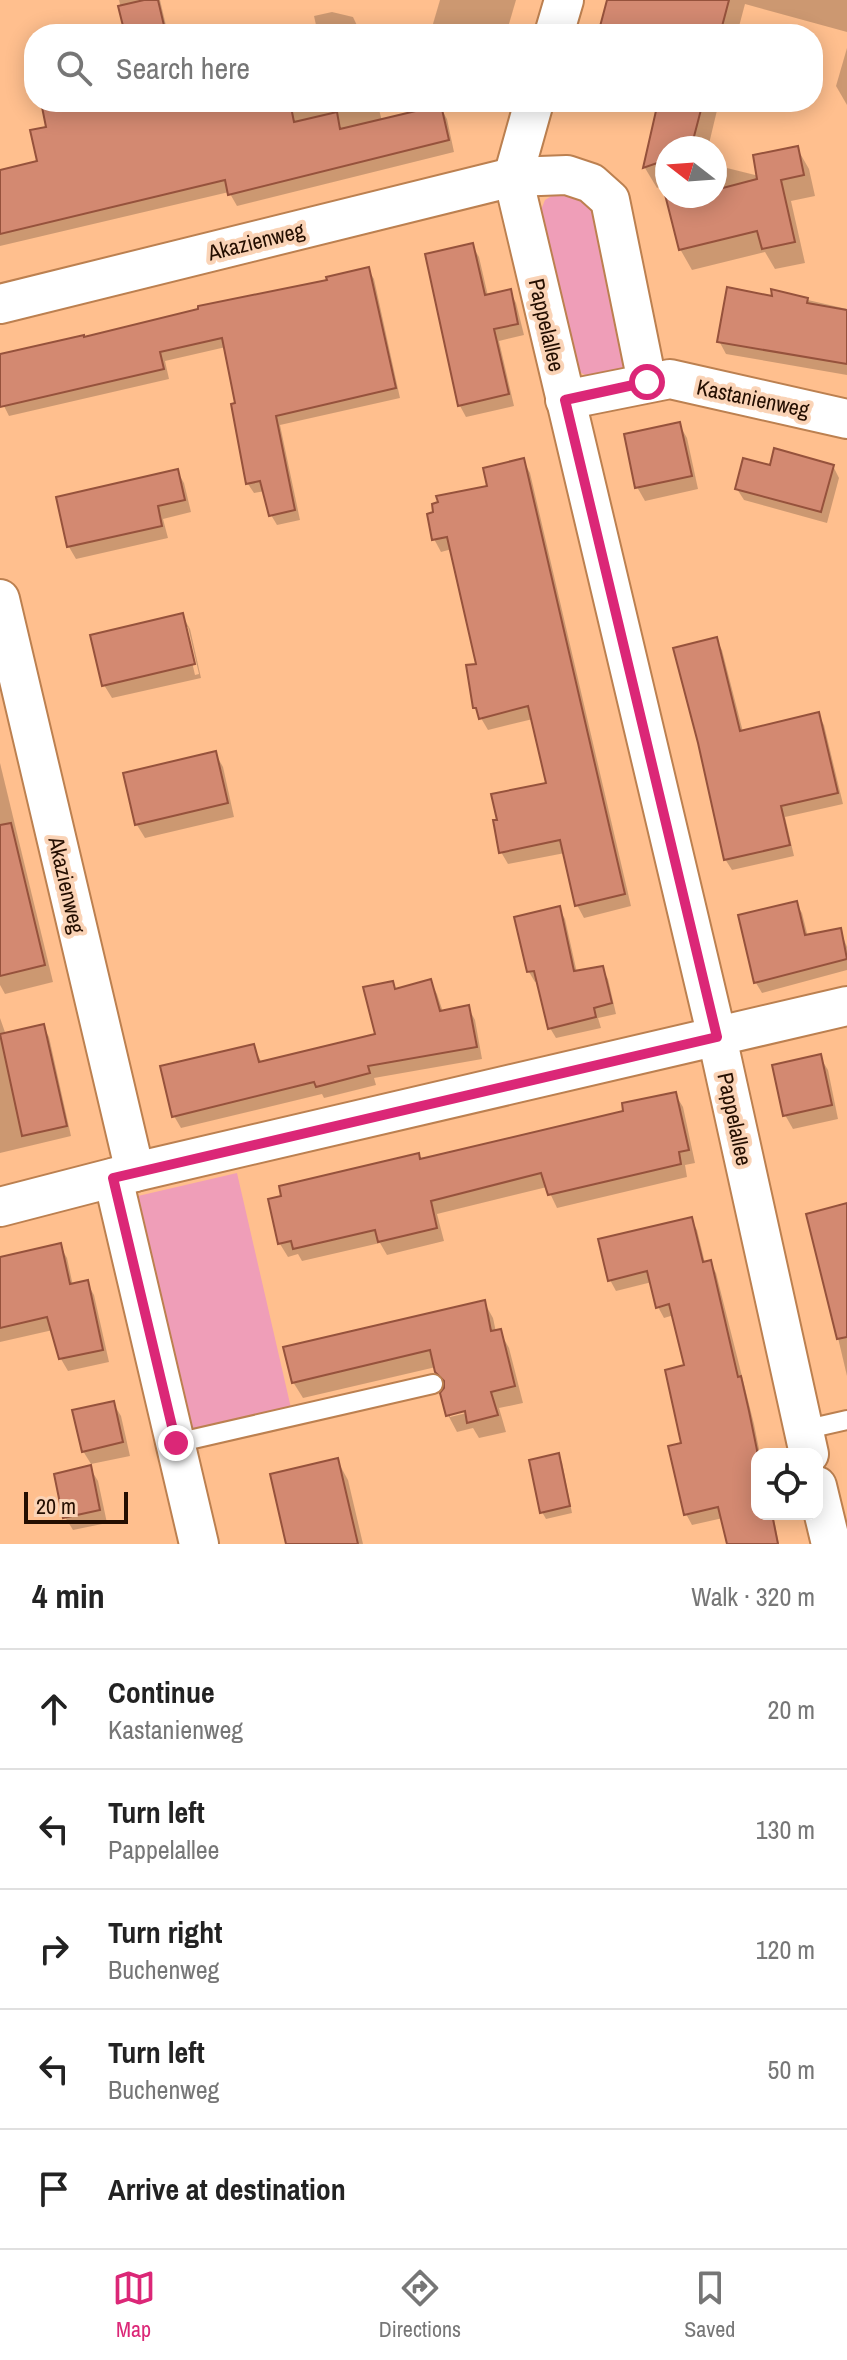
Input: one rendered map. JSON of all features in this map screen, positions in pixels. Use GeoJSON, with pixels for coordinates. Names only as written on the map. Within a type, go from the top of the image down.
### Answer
{"type":"FeatureCollection","features":[{"type":"Feature","properties":{"kind":"street"},"geometry":{"type":"LineString","coordinates":[[557,24],[564,0]]}},
{"type":"Feature","properties":{"kind":"street","name":"Pappelallee"},"geometry":{"type":"LineString","coordinates":[[531,112],[513,177],[717,1037],[806,1442]]}},
{"type":"Feature","properties":{"kind":"street"},"geometry":{"type":"LineString","coordinates":[[513,177],[567,175],[591,183],[610,200],[647,382]]}},
{"type":"Feature","properties":{"kind":"street","name":"Akazienweg"},"geometry":{"type":"LineString","coordinates":[[0,304],[513,177]]}},
{"type":"Feature","properties":{"kind":"street","name":"Kastanienweg"},"geometry":{"type":"LineString","coordinates":[[565,400],[670,379],[847,419]]}},
{"type":"Feature","properties":{"kind":"street","name":"Akazienweg"},"geometry":{"type":"LineString","coordinates":[[0,599],[124,1175],[176,1443],[199,1544]]}},
{"type":"Feature","properties":{"kind":"street"},"geometry":{"type":"LineString","coordinates":[[0,1207],[124,1175],[847,1006]]}},
{"type":"Feature","properties":{"kind":"street"},"geometry":{"type":"LineString","coordinates":[[823,1511],[831,1544]]}},
{"type":"Feature","properties":{"kind":"lane"},"geometry":{"type":"LineString","coordinates":[[176,1443],[433,1384]]}},
{"type":"Feature","properties":{"kind":"lane"},"geometry":{"type":"LineString","coordinates":[[806,1442],[847,1420]]}},
{"type":"Feature","properties":{"kind":"shaded area"},"geometry":{"type":"Polygon","coordinates":[[[560,191],[584,194],[598,214],[629,359],[616,375],[590,378],[573,368],[537,220],[545,200],[560,191]]]}},
{"type":"Feature","properties":{"kind":"shaded area"},"geometry":{"type":"Polygon","coordinates":[[[237,1173],[291,1408],[191,1431],[138,1196],[237,1173]]]}},
{"type":"Feature","properties":{"kind":"building"},"geometry":{"type":"Polygon","coordinates":[[[158,0],[164,24],[122,24],[118,6],[158,0]]]}},
{"type":"Feature","properties":{"kind":"building"},"geometry":{"type":"Polygon","coordinates":[[[607,0],[729,0],[723,24],[601,24],[607,0]]]}},
{"type":"Feature","properties":{"kind":"building"},"geometry":{"type":"Polygon","coordinates":[[[43,112],[292,112],[294,122],[337,112],[340,129],[412,112],[443,112],[449,140],[228,195],[225,180],[0,234],[0,170],[37,161],[30,130],[46,127],[43,112]]]}},
{"type":"Feature","properties":{"kind":"building"},"geometry":{"type":"Polygon","coordinates":[[[656,112],[700,112],[694,136],[655,136],[655,164],[643,168],[656,112]]]}},
{"type":"Feature","properties":{"kind":"building"},"geometry":{"type":"Polygon","coordinates":[[[798,146],[804,175],[781,180],[795,242],[762,249],[757,231],[679,250],[668,208],[727,208],[727,187],[757,179],[753,155],[798,146]]]}},
{"type":"Feature","properties":{"kind":"building"},"geometry":{"type":"Polygon","coordinates":[[[473,243],[485,295],[511,289],[518,324],[494,329],[509,394],[458,406],[425,254],[473,243]]]}},
{"type":"Feature","properties":{"kind":"building"},"geometry":{"type":"Polygon","coordinates":[[[369,267],[396,388],[276,416],[295,510],[269,516],[260,481],[246,484],[222,338],[160,352],[164,369],[0,407],[0,354],[84,337],[198,309],[198,306],[327,280],[326,277],[369,267]]]}},
{"type":"Feature","properties":{"kind":"building"},"geometry":{"type":"Polygon","coordinates":[[[727,287],[772,296],[771,289],[808,298],[807,303],[847,310],[847,364],[717,342],[727,287]]]}},
{"type":"Feature","properties":{"kind":"building"},"geometry":{"type":"Polygon","coordinates":[[[680,422],[692,476],[635,488],[624,434],[680,422]]]}},
{"type":"Feature","properties":{"kind":"building"},"geometry":{"type":"Polygon","coordinates":[[[774,448],[834,465],[821,512],[735,489],[743,458],[770,465],[774,448]]]}},
{"type":"Feature","properties":{"kind":"building"},"geometry":{"type":"Polygon","coordinates":[[[524,458],[625,894],[575,906],[560,840],[499,853],[493,820],[497,820],[491,794],[546,783],[528,706],[479,719],[476,708],[473,708],[466,665],[476,664],[447,537],[432,540],[427,514],[433,512],[432,504],[438,502],[436,496],[487,486],[483,468],[524,458]]]}},
{"type":"Feature","properties":{"kind":"building"},"geometry":{"type":"Polygon","coordinates":[[[178,469],[185,500],[158,506],[162,526],[67,547],[56,497],[178,469]]]}},
{"type":"Feature","properties":{"kind":"building"},"geometry":{"type":"Polygon","coordinates":[[[183,613],[195,664],[102,686],[90,635],[183,613]]]}},
{"type":"Feature","properties":{"kind":"building"},"geometry":{"type":"Polygon","coordinates":[[[717,637],[740,731],[819,712],[838,793],[781,806],[790,845],[724,860],[673,648],[717,637]]]}},
{"type":"Feature","properties":{"kind":"building"},"geometry":{"type":"Polygon","coordinates":[[[216,751],[228,803],[135,825],[123,773],[216,751]]]}},
{"type":"Feature","properties":{"kind":"building"},"geometry":{"type":"Polygon","coordinates":[[[11,823],[45,965],[0,976],[0,825],[11,823]]]}},
{"type":"Feature","properties":{"kind":"building"},"geometry":{"type":"Polygon","coordinates":[[[797,901],[805,935],[841,928],[847,959],[754,983],[738,915],[797,901]]]}},
{"type":"Feature","properties":{"kind":"building"},"geometry":{"type":"Polygon","coordinates":[[[560,906],[574,971],[603,966],[612,1003],[594,1008],[596,1017],[548,1029],[534,971],[527,972],[514,917],[560,906]]]}},
{"type":"Feature","properties":{"kind":"building"},"geometry":{"type":"Polygon","coordinates":[[[431,979],[440,1011],[469,1005],[477,1047],[368,1066],[370,1073],[316,1087],[314,1082],[172,1117],[160,1066],[254,1044],[259,1062],[375,1034],[363,987],[393,981],[395,989],[431,979]]]}},
{"type":"Feature","properties":{"kind":"building"},"geometry":{"type":"Polygon","coordinates":[[[44,1024],[67,1126],[22,1136],[0,1034],[44,1024]]]}},
{"type":"Feature","properties":{"kind":"building"},"geometry":{"type":"Polygon","coordinates":[[[821,1054],[832,1105],[783,1116],[772,1065],[821,1054]]]}},
{"type":"Feature","properties":{"kind":"building"},"geometry":{"type":"Polygon","coordinates":[[[676,1092],[689,1150],[679,1152],[681,1164],[548,1195],[541,1173],[431,1201],[437,1228],[378,1242],[375,1230],[293,1249],[291,1241],[278,1244],[268,1199],[281,1196],[279,1186],[419,1153],[420,1159],[623,1111],[622,1103],[676,1092]]]}},
{"type":"Feature","properties":{"kind":"building"},"geometry":{"type":"Polygon","coordinates":[[[847,1203],[847,1337],[837,1339],[806,1214],[847,1203]]]}},
{"type":"Feature","properties":{"kind":"building"},"geometry":{"type":"Polygon","coordinates":[[[692,1217],[703,1262],[711,1260],[757,1448],[751,1448],[751,1520],[773,1520],[778,1544],[727,1544],[718,1507],[684,1515],[668,1446],[681,1443],[665,1370],[684,1365],[669,1304],[656,1308],[647,1271],[608,1281],[598,1239],[692,1217]]]}},
{"type":"Feature","properties":{"kind":"building"},"geometry":{"type":"Polygon","coordinates":[[[61,1243],[70,1284],[88,1280],[103,1350],[59,1359],[47,1317],[0,1328],[0,1257],[61,1243]]]}},
{"type":"Feature","properties":{"kind":"building"},"geometry":{"type":"Polygon","coordinates":[[[485,1300],[491,1331],[501,1329],[515,1386],[491,1392],[498,1415],[467,1423],[465,1411],[446,1416],[440,1393],[444,1381],[435,1372],[430,1350],[292,1383],[283,1347],[485,1300]]]}},
{"type":"Feature","properties":{"kind":"building"},"geometry":{"type":"Polygon","coordinates":[[[114,1401],[123,1442],[82,1452],[72,1410],[114,1401]]]}},
{"type":"Feature","properties":{"kind":"building"},"geometry":{"type":"Polygon","coordinates":[[[559,1453],[570,1506],[540,1513],[529,1460],[559,1453]]]}},
{"type":"Feature","properties":{"kind":"building"},"geometry":{"type":"Polygon","coordinates":[[[338,1458],[358,1544],[286,1544],[270,1474],[338,1458]]]}},
{"type":"Feature","properties":{"kind":"building"},"geometry":{"type":"Polygon","coordinates":[[[91,1465],[100,1510],[63,1518],[54,1474],[91,1465]]]}},
{"type":"Feature","properties":{"kind":"route"},"geometry":{"type":"LineString","coordinates":[[176,1443],[113,1178],[717,1037],[565,400],[647,382]]}}]}
